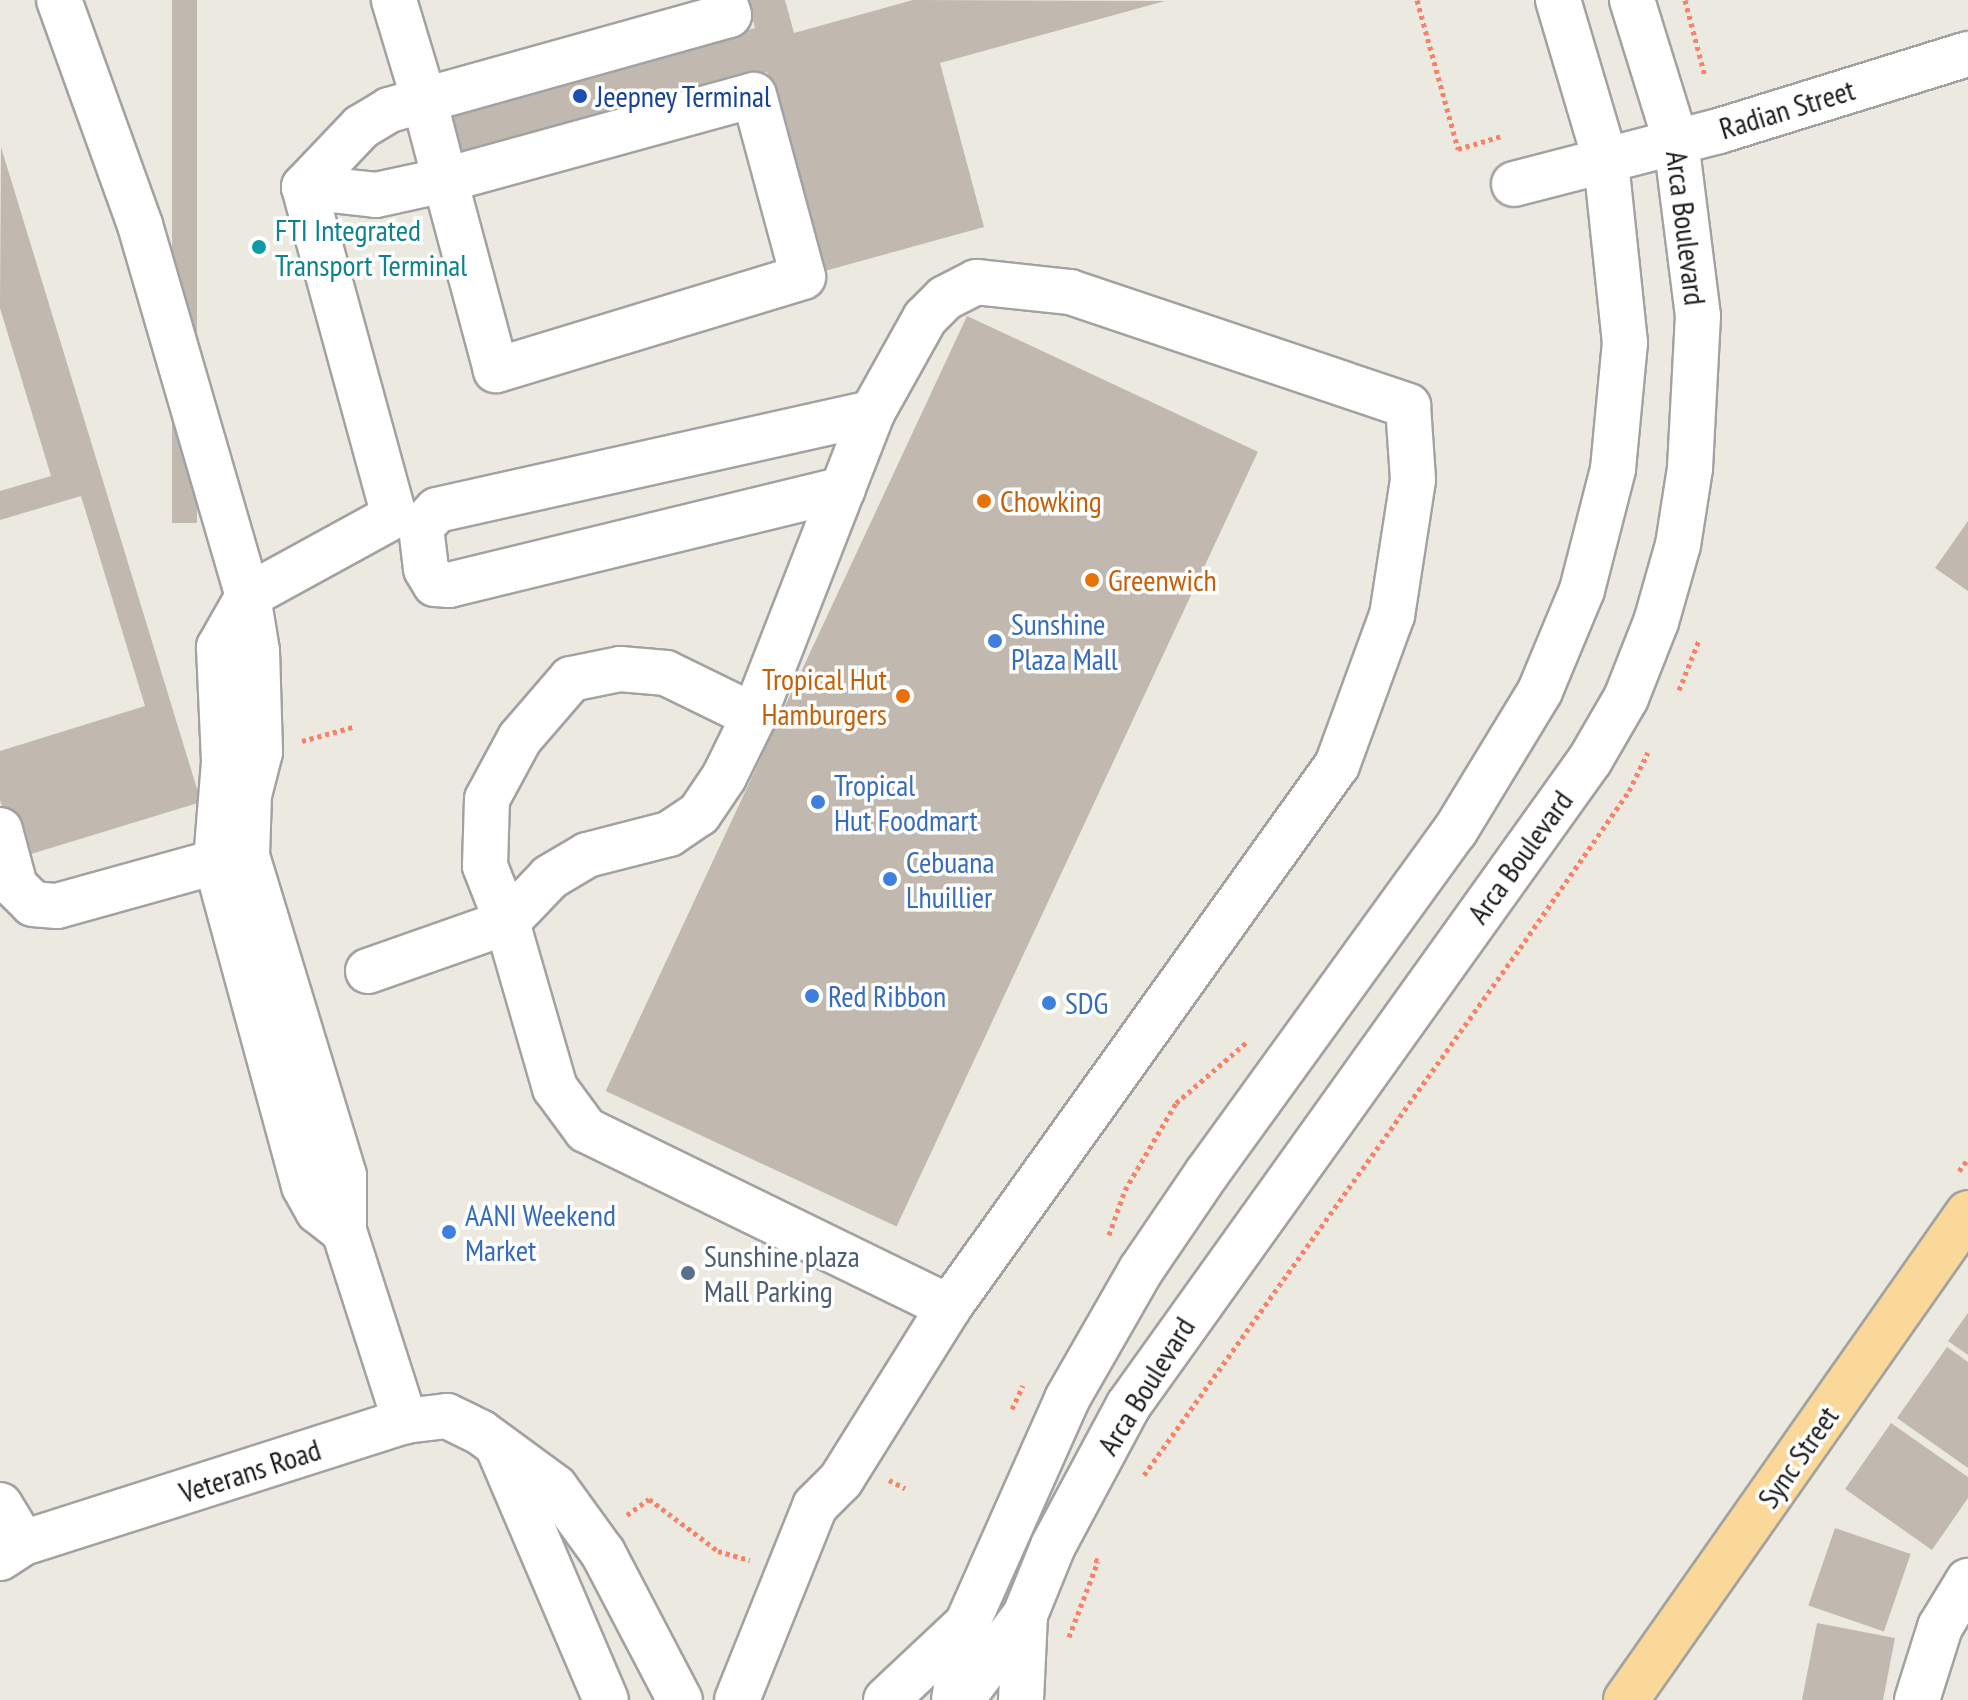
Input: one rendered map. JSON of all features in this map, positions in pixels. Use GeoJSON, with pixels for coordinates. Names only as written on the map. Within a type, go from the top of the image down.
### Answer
{"type":"FeatureCollection","features":[{"type":"Feature","properties":{"kind":"main road","name":"Sync Street"},"geometry":{"type":"LineString","coordinates":[[1626,1700],[1968,1213]]}},
{"type":"Feature","properties":{"kind":"street"},"geometry":{"type":"LineString","coordinates":[[59,0],[140,225],[248,596],[257,651],[260,752],[249,795],[247,856],[344,1176],[344,1231],[405,1421]]}},
{"type":"Feature","properties":{"kind":"street"},"geometry":{"type":"LineString","coordinates":[[304,187],[376,195],[445,180],[754,95],[803,277],[496,370],[445,180],[425,103],[394,0]]}},
{"type":"Feature","properties":{"kind":"street"},"geometry":{"type":"LineString","coordinates":[[304,187],[361,127],[389,110],[425,103],[729,15],[724,0]]}},
{"type":"Feature","properties":{"kind":"street","name":"Arca Boulevard"},"geometry":{"type":"LineString","coordinates":[[954,1700],[967,1624],[1067,1399],[1141,1270],[1455,831],[1540,691],[1582,590],[1613,469],[1625,343],[1606,162],[1558,0]]}},
{"type":"Feature","properties":{"kind":"street","name":"Arca Boulevard"},"geometry":{"type":"LineString","coordinates":[[961,1700],[1025,1615],[1053,1546],[1128,1406],[1590,760],[1626,698],[1656,622],[1678,545],[1690,468],[1698,316],[1676,142],[1632,0]]}},
{"type":"Feature","properties":{"kind":"street","name":"Radian Street"},"geometry":{"type":"LineString","coordinates":[[1514,184],[1676,142],[1968,54]]}},
{"type":"Feature","properties":{"kind":"street"},"geometry":{"type":"LineString","coordinates":[[304,187],[394,516],[248,596],[219,647],[224,762],[216,862],[304,1186],[318,1211],[344,1231]]}},
{"type":"Feature","properties":{"kind":"street"},"geometry":{"type":"LineString","coordinates":[[368,971],[507,922],[550,877],[587,855],[647,842],[699,814],[724,777],[754,716],[872,413],[925,318],[945,298],[976,282],[1070,292],[1408,406],[1413,480],[1392,615],[1337,765],[949,1307],[841,1480],[815,1506],[737,1700]]}},
{"type":"Feature","properties":{"kind":"street"},"geometry":{"type":"LineString","coordinates":[[843,489],[450,585],[435,584],[426,569],[421,527],[437,510],[872,413]]}},
{"type":"Feature","properties":{"kind":"street"},"geometry":{"type":"LineString","coordinates":[[754,716],[666,673],[620,669],[571,679],[520,738],[487,799],[485,866],[507,922],[555,1088],[586,1130],[949,1307]]}},
{"type":"Feature","properties":{"kind":"street"},"geometry":{"type":"LineString","coordinates":[[0,830],[15,886],[33,904],[57,906],[216,862]]}},
{"type":"Feature","properties":{"kind":"street","name":"Veterans Road"},"geometry":{"type":"LineString","coordinates":[[12,1550],[405,1421],[447,1416],[480,1432],[555,1487],[603,1553],[680,1700]]}},
{"type":"Feature","properties":{"kind":"street"},"geometry":{"type":"LineString","coordinates":[[498,1447],[606,1700]]}},
{"type":"Feature","properties":{"kind":"street"},"geometry":{"type":"LineString","coordinates":[[761,1700],[835,1513],[841,1480]]}},
{"type":"Feature","properties":{"kind":"street"},"geometry":{"type":"LineString","coordinates":[[0,1505],[12,1550]]}},
{"type":"Feature","properties":{"kind":"street"},"geometry":{"type":"LineString","coordinates":[[1917,1700],[1940,1627],[1968,1581]]}},
{"type":"Feature","properties":{"kind":"street","name":"Arca Boulevard"},"geometry":{"type":"LineString","coordinates":[[1021,1700],[1025,1615]]}},
{"type":"Feature","properties":{"kind":"street","name":"Arca Boulevard"},"geometry":{"type":"LineString","coordinates":[[886,1700],[967,1624]]}},
{"type":"Feature","properties":{"kind":"path"},"geometry":{"type":"LineString","coordinates":[[1417,0],[1458,149],[1502,136]]}},
{"type":"Feature","properties":{"kind":"path"},"geometry":{"type":"LineString","coordinates":[[1685,0],[1705,76]]}},
{"type":"Feature","properties":{"kind":"path"},"geometry":{"type":"LineString","coordinates":[[1675,699],[1700,633]]}},
{"type":"Feature","properties":{"kind":"path"},"geometry":{"type":"LineString","coordinates":[[1138,1486],[1629,791],[1655,738]]}},
{"type":"Feature","properties":{"kind":"path"},"geometry":{"type":"LineString","coordinates":[[1098,1561],[1105,1548]]}},
{"type":"Feature","properties":{"kind":"building"},"geometry":{"type":"Polygon","coordinates":[[[172,0],[197,0],[197,523],[172,523],[172,0]]]}},
{"type":"Feature","properties":{"kind":"building"},"geometry":{"type":"Polygon","coordinates":[[[748,0],[785,0],[794,33],[913,0],[1165,1],[940,63],[984,227],[821,272],[767,72],[450,159],[437,115],[755,28],[748,0]]]}},
{"type":"Feature","properties":{"kind":"building"},"geometry":{"type":"Polygon","coordinates":[[[1,147],[201,802],[18,858],[0,800],[0,751],[145,706],[81,496],[0,520],[0,491],[51,476],[0,308],[1,147]]]}},
{"type":"Feature","properties":{"kind":"building","name":"Sunshine Plaza Mall"},"geometry":{"type":"Polygon","coordinates":[[[967,316],[1258,452],[897,1227],[606,1091],[967,316]]]}},
{"type":"Feature","properties":{"kind":"building"},"geometry":{"type":"Polygon","coordinates":[[[1968,521],[1968,591],[1935,568],[1968,521]]]}},
{"type":"Feature","properties":{"kind":"building"},"geometry":{"type":"Polygon","coordinates":[[[1968,1313],[1968,1355],[1948,1341],[1968,1313]]]}},
{"type":"Feature","properties":{"kind":"building"},"geometry":{"type":"Polygon","coordinates":[[[1947,1347],[1968,1362],[1968,1468],[1897,1418],[1947,1347]]]}},
{"type":"Feature","properties":{"kind":"building"},"geometry":{"type":"Polygon","coordinates":[[[1891,1423],[1968,1477],[1968,1498],[1932,1550],[1845,1489],[1891,1423]]]}},
{"type":"Feature","properties":{"kind":"building"},"geometry":{"type":"Polygon","coordinates":[[[1835,1528],[1911,1554],[1884,1632],[1808,1606],[1835,1528]]]}},
{"type":"Feature","properties":{"kind":"building"},"geometry":{"type":"Polygon","coordinates":[[[1817,1623],[1895,1638],[1883,1700],[1802,1700],[1817,1623]]]}},
{"type":"Feature","properties":{"kind":"place","name":"Jeepney Terminal"},"geometry":{"type":"Point","coordinates":[580,96]}},
{"type":"Feature","properties":{"kind":"place","name":"FTI Integrated Transport Terminal"},"geometry":{"type":"Point","coordinates":[259,247]}},
{"type":"Feature","properties":{"kind":"place","name":"Chowking"},"geometry":{"type":"Point","coordinates":[984,501]}},
{"type":"Feature","properties":{"kind":"place","name":"Greenwich"},"geometry":{"type":"Point","coordinates":[1092,580]}},
{"type":"Feature","properties":{"kind":"place","name":"Sunshine Plaza Mall"},"geometry":{"type":"Point","coordinates":[995,641]}},
{"type":"Feature","properties":{"kind":"place","name":"Tropical Hut Hamburgers"},"geometry":{"type":"Point","coordinates":[903,696]}},
{"type":"Feature","properties":{"kind":"place","name":"Tropical Hut Foodmart"},"geometry":{"type":"Point","coordinates":[818,802]}},
{"type":"Feature","properties":{"kind":"place","name":"Cebuana Lhuillier"},"geometry":{"type":"Point","coordinates":[890,879]}},
{"type":"Feature","properties":{"kind":"place","name":"Red Ribbon"},"geometry":{"type":"Point","coordinates":[812,996]}},
{"type":"Feature","properties":{"kind":"place","name":"SDG"},"geometry":{"type":"Point","coordinates":[1049,1003]}},
{"type":"Feature","properties":{"kind":"place","name":"AANI Weekend Market"},"geometry":{"type":"Point","coordinates":[449,1232]}},
{"type":"Feature","properties":{"kind":"place","name":"Sunshine plaza Mall Parking"},"geometry":{"type":"Point","coordinates":[688,1273]}}]}
